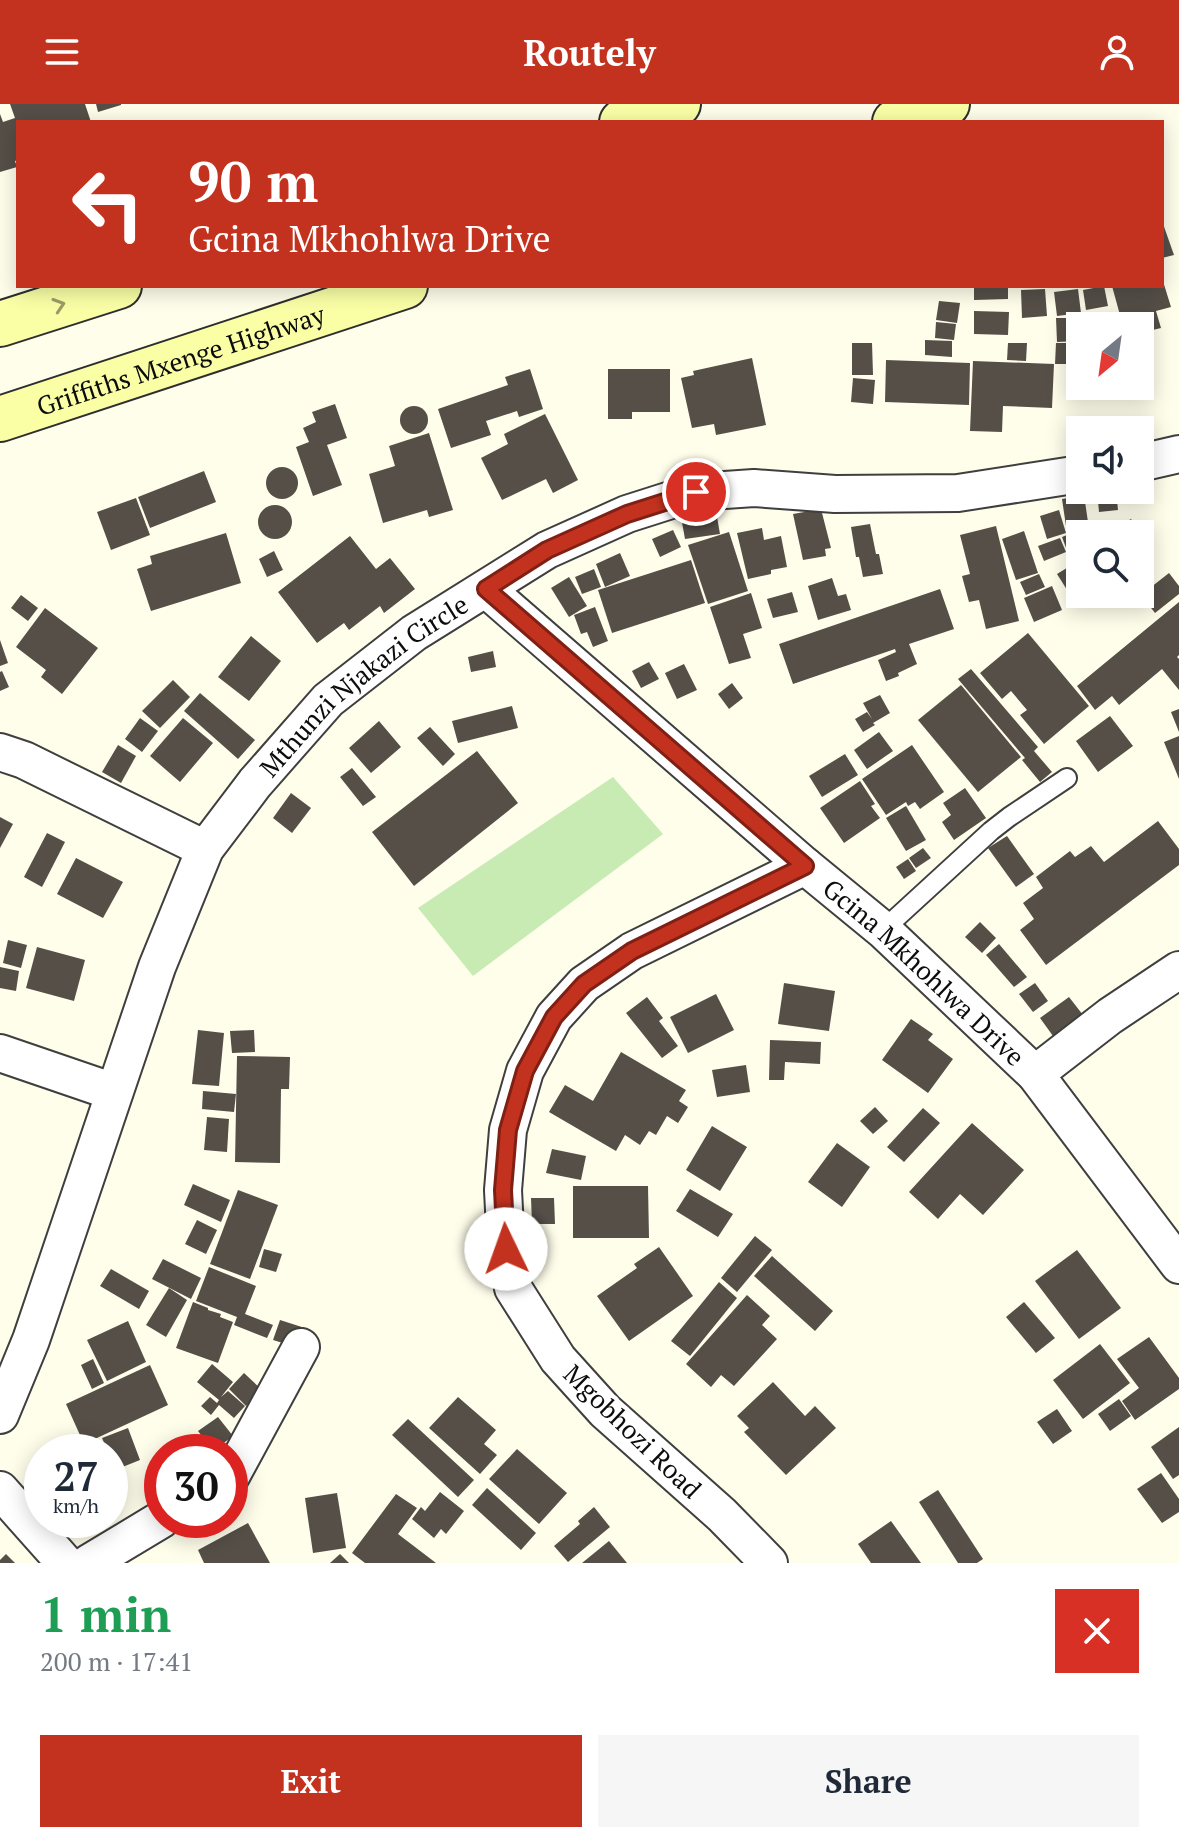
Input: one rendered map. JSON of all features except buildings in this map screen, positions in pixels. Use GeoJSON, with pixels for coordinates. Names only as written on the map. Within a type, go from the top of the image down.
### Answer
{"type":"FeatureCollection","features":[{"type":"Feature","properties":{"kind":"street"},"geometry":{"type":"LineString","coordinates":[[628,120],[678,104]]}},
{"type":"Feature","properties":{"kind":"street"},"geometry":{"type":"LineString","coordinates":[[901,120],[947,104]]}},
{"type":"Feature","properties":{"kind":"street"},"geometry":{"type":"LineString","coordinates":[[0,324],[113,288]]}},
{"type":"Feature","properties":{"kind":"street","name":"Griffiths Mxenge Highway"},"geometry":{"type":"LineString","coordinates":[[0,419],[399,288]]}},
{"type":"Feature","properties":{"kind":"street"},"geometry":{"type":"LineString","coordinates":[[1154,460],[1179,454]]}},
{"type":"Feature","properties":{"kind":"street","name":"Mthunzi Njakazi Circle"},"geometry":{"type":"LineString","coordinates":[[0,1415],[31,1340],[157,967],[205,849],[255,783],[328,700],[414,633],[547,550],[627,514],[696,492],[754,488],[835,494],[958,493],[1066,476]]}},
{"type":"Feature","properties":{"kind":"street","name":"Gcina Mkhohlwa Drive"},"geometry":{"type":"LineString","coordinates":[[486,589],[883,930],[1035,1074],[1179,1265]]}},
{"type":"Feature","properties":{"kind":"street"},"geometry":{"type":"LineString","coordinates":[[0,752],[24,760],[205,849]]}},
{"type":"Feature","properties":{"kind":"street","name":"Mgobhozi Road"},"geometry":{"type":"LineString","coordinates":[[769,1563],[722,1515],[605,1411],[558,1359],[513,1288],[506,1249],[503,1190],[508,1130],[525,1071],[554,1017],[584,984],[632,951],[805,866]]}},
{"type":"Feature","properties":{"kind":"street"},"geometry":{"type":"LineString","coordinates":[[1035,1074],[1110,1016],[1179,970]]}},
{"type":"Feature","properties":{"kind":"street"},"geometry":{"type":"LineString","coordinates":[[0,1053],[114,1092]]}},
{"type":"Feature","properties":{"kind":"street"},"geometry":{"type":"LineString","coordinates":[[248,1445],[301,1347]]}},
{"type":"Feature","properties":{"kind":"street"},"geometry":{"type":"LineString","coordinates":[[0,1490],[65,1563]]}},
{"type":"Feature","properties":{"kind":"street"},"geometry":{"type":"LineString","coordinates":[[89,1563],[144,1530]]}},
{"type":"Feature","properties":{"kind":"lane"},"geometry":{"type":"LineString","coordinates":[[883,930],[991,831],[1067,778]]}},
{"type":"Feature","properties":{"kind":"green space"},"geometry":{"type":"Polygon","coordinates":[[[613,777],[663,834],[473,976],[418,908],[613,777]]]}},
{"type":"Feature","properties":{"kind":"route"},"geometry":{"type":"LineString","coordinates":[[506,1249],[503,1190],[508,1130],[525,1071],[554,1017],[584,984],[632,951],[805,866],[486,589],[547,550],[627,514],[696,492]]}}]}
